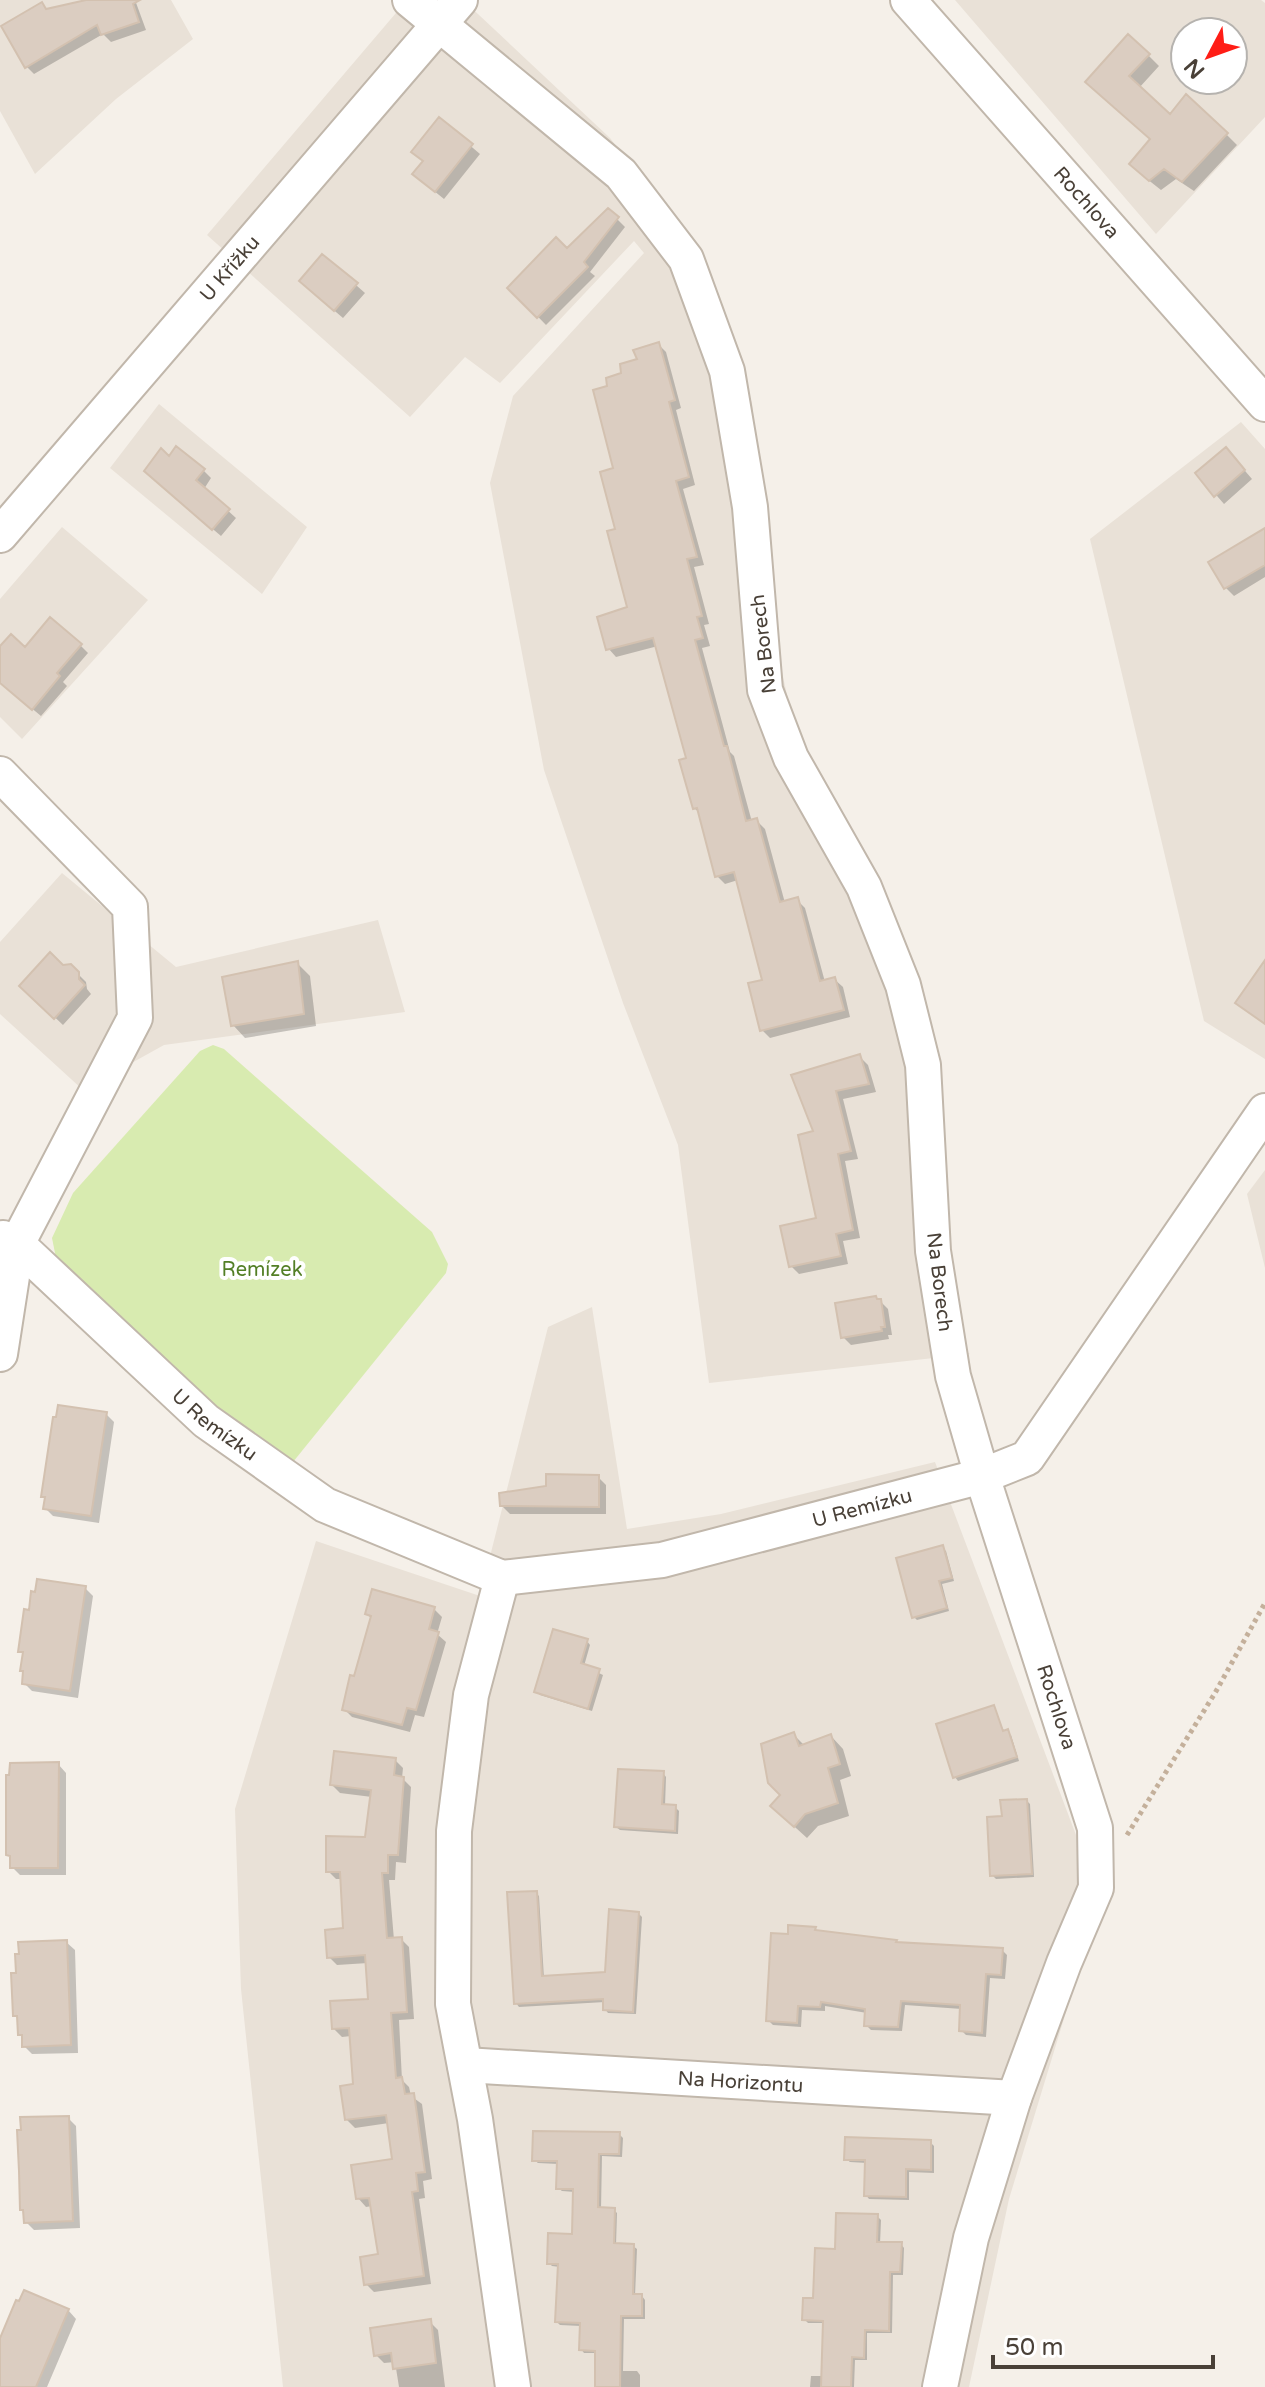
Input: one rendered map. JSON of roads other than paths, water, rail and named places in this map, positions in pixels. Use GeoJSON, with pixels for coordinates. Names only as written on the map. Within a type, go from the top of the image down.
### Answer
{"type":"FeatureCollection","features":[{"type":"Feature","properties":{"kind":"street","name":"Na Borech"},"geometry":{"type":"LineString","coordinates":[[410,0],[450,12],[621,174],[686,259],[727,371],[750,507],[765,690],[791,758],[864,887],[903,985],[923,1065],[933,1251],[953,1376],[982,1476]]}},
{"type":"Feature","properties":{"kind":"street","name":"Rochlova"},"geometry":{"type":"LineString","coordinates":[[908,0],[1265,404]]}},
{"type":"Feature","properties":{"kind":"street","name":"U Křížku"},"geometry":{"type":"LineString","coordinates":[[0,535],[450,12]]}},
{"type":"Feature","properties":{"kind":"street"},"geometry":{"type":"LineString","coordinates":[[0,774],[130,907],[135,1018],[9,1240],[0,1354]]}},
{"type":"Feature","properties":{"kind":"street"},"geometry":{"type":"LineString","coordinates":[[982,1476],[1027,1458],[1265,1111]]}},
{"type":"Feature","properties":{"kind":"street","name":"U Remízku"},"geometry":{"type":"LineString","coordinates":[[9,1240],[206,1421],[325,1505],[502,1578],[662,1560],[982,1476]]}},
{"type":"Feature","properties":{"kind":"street","name":"Rochlova"},"geometry":{"type":"LineString","coordinates":[[940,2387],[971,2238],[1014,2098],[1064,1963],[1096,1888],[1095,1828],[982,1476]]}},
{"type":"Feature","properties":{"kind":"street"},"geometry":{"type":"LineString","coordinates":[[502,1578],[471,1695],[454,1831],[453,2004],[465,2065],[513,2387]]}},
{"type":"Feature","properties":{"kind":"street","name":"Na Horizontu"},"geometry":{"type":"LineString","coordinates":[[465,2065],[1014,2098]]}},
{"type":"Feature","properties":{"kind":"park label","name":"Remízek"},"geometry":{"type":"Point","coordinates":[262,1269]}}]}
